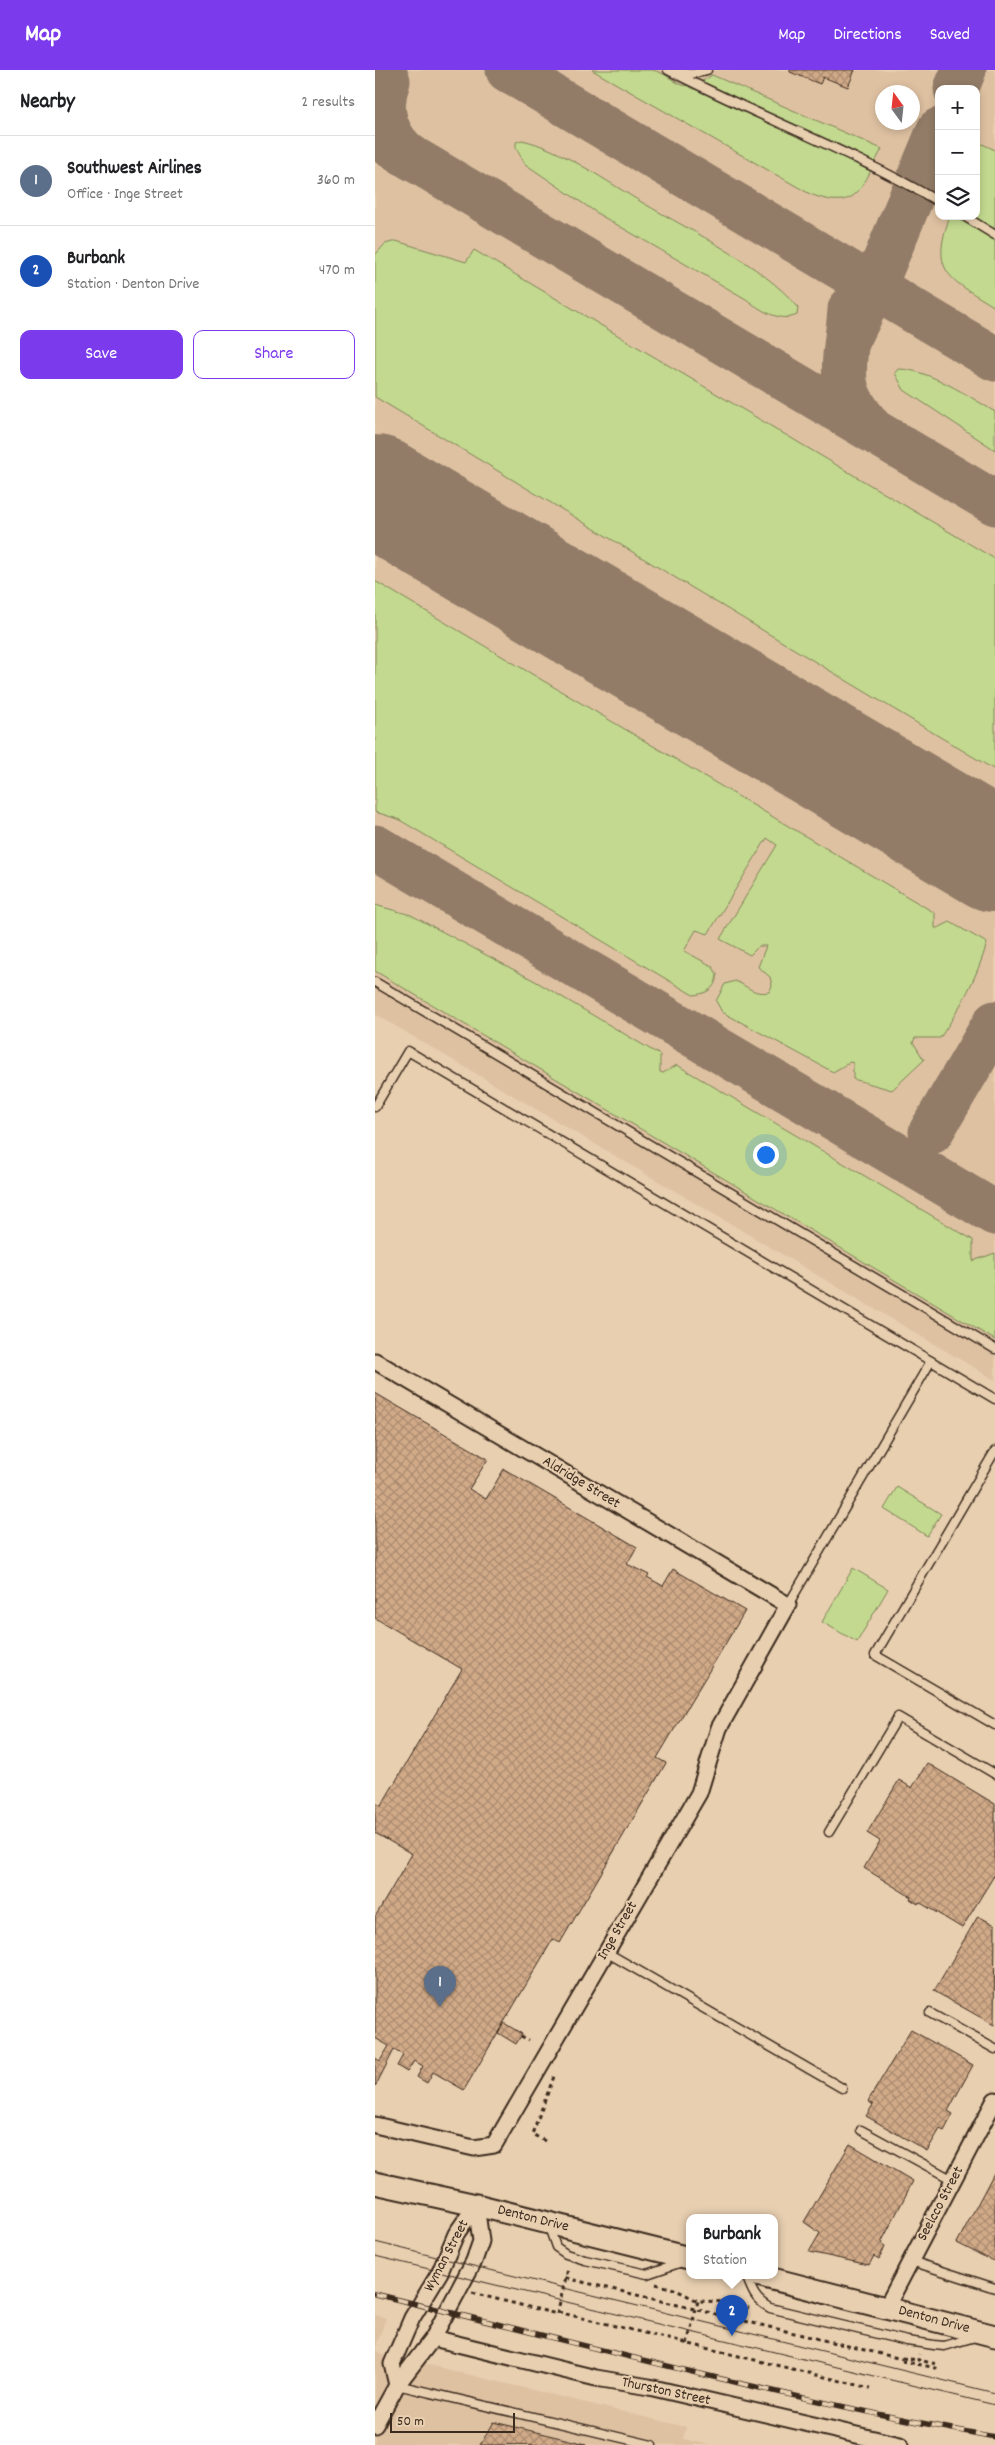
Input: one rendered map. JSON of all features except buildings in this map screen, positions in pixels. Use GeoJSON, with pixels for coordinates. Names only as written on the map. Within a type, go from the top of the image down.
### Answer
{"type":"FeatureCollection","features":[{"type":"Feature","properties":{"kind":"main road","name":"Denton Drive"},"geometry":{"type":"LineString","coordinates":[[375,2183],[476,2205],[686,2257]]}},
{"type":"Feature","properties":{"kind":"main road","name":"Denton Drive"},"geometry":{"type":"LineString","coordinates":[[773,2279],[991,2333]]}},
{"type":"Feature","properties":{"kind":"street","name":"Aldridge Street"},"geometry":{"type":"LineString","coordinates":[[375,1361],[788,1605]]}},
{"type":"Feature","properties":{"kind":"street","name":"Inge Street"},"geometry":{"type":"LineString","coordinates":[[375,2125],[474,2148],[494,2145],[699,1793],[719,1728],[788,1605]]}},
{"type":"Feature","properties":{"kind":"street","name":"Seelcco Street"},"geometry":{"type":"LineString","coordinates":[[886,2308],[995,2100]]}},
{"type":"Feature","properties":{"kind":"street","name":"Wyman Street"},"geometry":{"type":"LineString","coordinates":[[375,2425],[397,2386],[433,2338],[460,2289],[480,2247],[476,2205]]}},
{"type":"Feature","properties":{"kind":"street","name":"Wyman Street"},"geometry":{"type":"LineString","coordinates":[[397,2386],[392,2364],[412,2318],[440,2272],[456,2234],[476,2205]]}},
{"type":"Feature","properties":{"kind":"street","name":"Thurston Street"},"geometry":{"type":"LineString","coordinates":[[433,2338],[596,2378],[649,2388],[900,2445]]}},
{"type":"Feature","properties":{"kind":"lane"},"geometry":{"type":"LineString","coordinates":[[669,70],[693,74],[707,70]]}},
{"type":"Feature","properties":{"kind":"lane"},"geometry":{"type":"LineString","coordinates":[[669,70],[716,94],[839,149],[935,200]]}},
{"type":"Feature","properties":{"kind":"lane"},"geometry":{"type":"LineString","coordinates":[[970,220],[995,234]]}},
{"type":"Feature","properties":{"kind":"lane"},"geometry":{"type":"LineString","coordinates":[[375,982],[995,1349]]}},
{"type":"Feature","properties":{"kind":"lane"},"geometry":{"type":"LineString","coordinates":[[375,1107],[408,1051],[995,1399]]}},
{"type":"Feature","properties":{"kind":"lane"},"geometry":{"type":"LineString","coordinates":[[788,1605],[931,1362]]}},
{"type":"Feature","properties":{"kind":"lane"},"geometry":{"type":"LineString","coordinates":[[995,1451],[875,1655],[995,1725]]}},
{"type":"Feature","properties":{"kind":"lane"},"geometry":{"type":"LineString","coordinates":[[829,1832],[898,1717],[995,1774]]}},
{"type":"Feature","properties":{"kind":"lane"},"geometry":{"type":"LineString","coordinates":[[605,1952],[842,2088]]}},
{"type":"Feature","properties":{"kind":"lane"},"geometry":{"type":"LineString","coordinates":[[930,2013],[995,2049]]}},
{"type":"Feature","properties":{"kind":"lane"},"geometry":{"type":"LineString","coordinates":[[861,2130],[953,2180]]}},
{"type":"Feature","properties":{"kind":"lane"},"geometry":{"type":"LineString","coordinates":[[911,2261],[995,2288]]}},
{"type":"Feature","properties":{"kind":"lane"},"geometry":{"type":"LineString","coordinates":[[748,2279],[753,2293],[760,2302],[770,2308],[907,2341],[944,2346],[991,2333]]}},
{"type":"Feature","properties":{"kind":"lane"},"geometry":{"type":"LineString","coordinates":[[397,2386],[651,2445]]}},
{"type":"Feature","properties":{"kind":"path"},"geometry":{"type":"LineString","coordinates":[[521,2036],[529,2040]]}},
{"type":"Feature","properties":{"kind":"path"},"geometry":{"type":"LineString","coordinates":[[545,2141],[532,2134],[558,2068]]}},
{"type":"Feature","properties":{"kind":"path"},"geometry":{"type":"LineString","coordinates":[[558,2312],[568,2269]]}},
{"type":"Feature","properties":{"kind":"path"},"geometry":{"type":"LineString","coordinates":[[566,2278],[902,2359],[937,2364],[936,2368],[902,2361],[902,2359]]}},
{"type":"Feature","properties":{"kind":"path"},"geometry":{"type":"LineString","coordinates":[[656,2284],[674,2289],[698,2301],[730,2302],[755,2310]]}},
{"type":"Feature","properties":{"kind":"path"},"geometry":{"type":"LineString","coordinates":[[460,2289],[527,2308],[557,2314],[558,2312],[870,2388]]}},
{"type":"Feature","properties":{"kind":"path"},"geometry":{"type":"LineString","coordinates":[[687,2344],[698,2301]]}},
{"type":"Feature","properties":{"kind":"path"},"geometry":{"type":"LineString","coordinates":[[918,2360],[919,2352]]}},
{"type":"Feature","properties":{"kind":"shaded area"},"geometry":{"type":"Polygon","coordinates":[[[375,70],[995,70],[995,1380],[375,1014],[375,70]]]}},
{"type":"Feature","properties":{"kind":"shaded area"},"geometry":{"type":"Polygon","coordinates":[[[375,2315],[386,2318],[377,2343],[377,2351],[383,2354],[686,2427],[683,2439],[710,2445],[375,2445],[375,2315]]]}},
{"type":"Feature","properties":{"kind":"green space"},"geometry":{"type":"Polygon","coordinates":[[[592,70],[652,70],[685,86],[701,82],[712,75],[882,149],[869,175],[857,193],[849,198],[839,200],[826,199],[810,194],[592,70]]]}},
{"type":"Feature","properties":{"kind":"green space"},"geometry":{"type":"Polygon","coordinates":[[[522,140],[537,144],[568,158],[746,263],[783,291],[798,307],[797,315],[784,317],[764,311],[600,215],[525,164],[516,148],[516,142],[522,140]]]}},
{"type":"Feature","properties":{"kind":"green space"},"geometry":{"type":"Polygon","coordinates":[[[980,143],[995,150],[995,307],[955,281],[948,272],[943,262],[944,235],[949,220],[980,220],[980,143]]]}},
{"type":"Feature","properties":{"kind":"green space"},"geometry":{"type":"Polygon","coordinates":[[[396,241],[466,262],[474,250],[995,559],[995,770],[375,397],[375,255],[385,244],[396,241]]]}},
{"type":"Feature","properties":{"kind":"green space"},"geometry":{"type":"Polygon","coordinates":[[[898,369],[910,370],[935,378],[961,391],[995,412],[995,450],[904,390],[895,373],[898,369]]]}},
{"type":"Feature","properties":{"kind":"green space"},"geometry":{"type":"Polygon","coordinates":[[[375,581],[935,913],[935,928],[950,922],[987,943],[967,992],[940,1038],[915,1038],[913,1042],[924,1060],[892,1090],[853,1079],[853,1063],[850,1062],[833,1072],[722,1012],[716,1001],[725,984],[735,981],[763,993],[769,992],[772,986],[770,977],[758,967],[766,946],[759,946],[750,955],[720,939],[777,845],[767,838],[708,934],[696,930],[684,951],[712,966],[717,974],[715,984],[709,990],[702,994],[693,995],[398,819],[375,812],[375,581]]]}},
{"type":"Feature","properties":{"kind":"green space"},"geometry":{"type":"Polygon","coordinates":[[[375,905],[411,915],[535,981],[660,1055],[660,1072],[663,1073],[677,1065],[973,1240],[973,1261],[995,1253],[995,1340],[375,971],[375,905]]]}},
{"type":"Feature","properties":{"kind":"green space"},"geometry":{"type":"Polygon","coordinates":[[[897,1487],[941,1514],[927,1536],[884,1509],[897,1487]]]}},
{"type":"Feature","properties":{"kind":"green space"},"geometry":{"type":"Polygon","coordinates":[[[853,1568],[888,1589],[857,1642],[822,1622],[853,1568]]]}},
{"type":"Feature","properties":{"kind":"taxiway"},"geometry":{"type":"LineString","coordinates":[[508,70],[995,359]]}},
{"type":"Feature","properties":{"kind":"taxiway"},"geometry":{"type":"LineString","coordinates":[[958,85],[964,70]]}},
{"type":"Feature","properties":{"kind":"taxiway"},"geometry":{"type":"LineString","coordinates":[[388,81],[383,103],[386,124],[396,142],[412,158]]}},
{"type":"Feature","properties":{"kind":"taxiway"},"geometry":{"type":"LineString","coordinates":[[375,136],[995,503]]}},
{"type":"Feature","properties":{"kind":"taxiway"},"geometry":{"type":"LineString","coordinates":[[848,340],[874,287],[935,140]]}},
{"type":"Feature","properties":{"kind":"taxiway"},"geometry":{"type":"LineString","coordinates":[[850,309],[844,372],[845,381],[851,401],[871,429]]}},
{"type":"Feature","properties":{"kind":"taxiway"},"geometry":{"type":"LineString","coordinates":[[375,847],[995,1213]]}},
{"type":"Feature","properties":{"kind":"taxiway"},"geometry":{"type":"LineString","coordinates":[[931,1132],[995,1023]]}},
{"type":"Feature","properties":{"kind":"runway"},"geometry":{"type":"LineString","coordinates":[[375,491],[995,856]]}},
{"type":"Feature","properties":{"kind":"tram line"},"geometry":{"type":"LineString","coordinates":[[375,2242],[995,2393]]}},
{"type":"Feature","properties":{"kind":"tram line"},"geometry":{"type":"LineString","coordinates":[[375,2256],[995,2405]]}},
{"type":"Feature","properties":{"kind":"railway"},"geometry":{"type":"LineString","coordinates":[[375,2294],[839,2406],[995,2437]]}},
{"type":"Feature","properties":{"kind":"place","name":"Southwest Airlines"},"geometry":{"type":"Point","coordinates":[440,2007]}},
{"type":"Feature","properties":{"kind":"place","name":"Burbank"},"geometry":{"type":"Point","coordinates":[732,2336]}}]}
